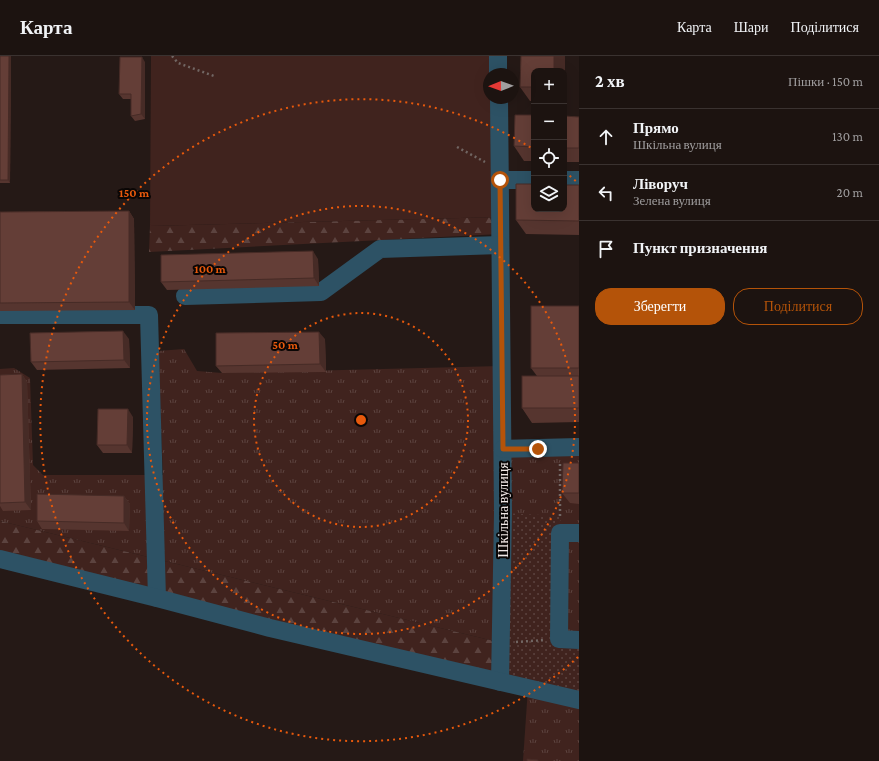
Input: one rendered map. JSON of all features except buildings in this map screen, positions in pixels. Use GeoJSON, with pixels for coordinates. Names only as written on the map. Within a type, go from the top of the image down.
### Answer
{"type":"FeatureCollection","features":[{"type":"Feature","properties":{"kind":"street"},"geometry":{"type":"LineString","coordinates":[[498,56],[498,68]]}},
{"type":"Feature","properties":{"kind":"street","name":"Шкільна вулиця"},"geometry":{"type":"LineString","coordinates":[[499,104],[503,449],[502,642],[500,682]]}},
{"type":"Feature","properties":{"kind":"street"},"geometry":{"type":"LineString","coordinates":[[500,175],[531,180]]}},
{"type":"Feature","properties":{"kind":"street"},"geometry":{"type":"LineString","coordinates":[[567,180],[579,180]]}},
{"type":"Feature","properties":{"kind":"street"},"geometry":{"type":"LineString","coordinates":[[185,296],[321,292],[380,249],[500,245]]}},
{"type":"Feature","properties":{"kind":"street"},"geometry":{"type":"LineString","coordinates":[[0,315],[149,315],[157,598]]}},
{"type":"Feature","properties":{"kind":"street"},"geometry":{"type":"LineString","coordinates":[[503,449],[579,447]]}},
{"type":"Feature","properties":{"kind":"street"},"geometry":{"type":"LineString","coordinates":[[579,533],[560,533],[559,639],[579,640]]}},
{"type":"Feature","properties":{"kind":"street"},"geometry":{"type":"LineString","coordinates":[[0,559],[270,628],[579,700]]}},
{"type":"Feature","properties":{"kind":"path"},"geometry":{"type":"LineString","coordinates":[[172,56],[178,63],[214,76]]}},
{"type":"Feature","properties":{"kind":"path"},"geometry":{"type":"LineString","coordinates":[[458,148],[500,175]]}},
{"type":"Feature","properties":{"kind":"path"},"geometry":{"type":"LineString","coordinates":[[560,448],[560,533]]}},
{"type":"Feature","properties":{"kind":"path"},"geometry":{"type":"LineString","coordinates":[[502,642],[559,639]]}},
{"type":"Feature","properties":{"kind":"green space"},"geometry":{"type":"Polygon","coordinates":[[[151,56],[498,56],[492,68],[483,68],[483,104],[499,104],[500,217],[150,226],[151,56]]]}},
{"type":"Feature","properties":{"kind":"green space"},"geometry":{"type":"Polygon","coordinates":[[[500,217],[500,234],[149,252],[150,226],[500,217]]]}},
{"type":"Feature","properties":{"kind":"green space"},"geometry":{"type":"Polygon","coordinates":[[[184,349],[197,371],[222,373],[502,366],[502,643],[0,521],[0,369],[14,368],[30,378],[33,465],[43,475],[163,475],[158,351],[184,349]]]}},
{"type":"Feature","properties":{"kind":"green space"},"geometry":{"type":"Polygon","coordinates":[[[579,448],[579,640],[559,639],[503,513],[503,449],[579,448]]]}},
{"type":"Feature","properties":{"kind":"green space"},"geometry":{"type":"Polygon","coordinates":[[[503,513],[560,516],[559,639],[579,640],[579,700],[500,682],[503,513]]]}},
{"type":"Feature","properties":{"kind":"green space"},"geometry":{"type":"Polygon","coordinates":[[[0,521],[502,643],[500,682],[0,559],[0,521]]]}},
{"type":"Feature","properties":{"kind":"green space"},"geometry":{"type":"Polygon","coordinates":[[[528,688],[579,700],[579,761],[523,761],[528,688]]]}},
{"type":"Feature","properties":{"kind":"route"},"geometry":{"type":"LineString","coordinates":[[500,180],[503,449],[538,449]]}}]}
